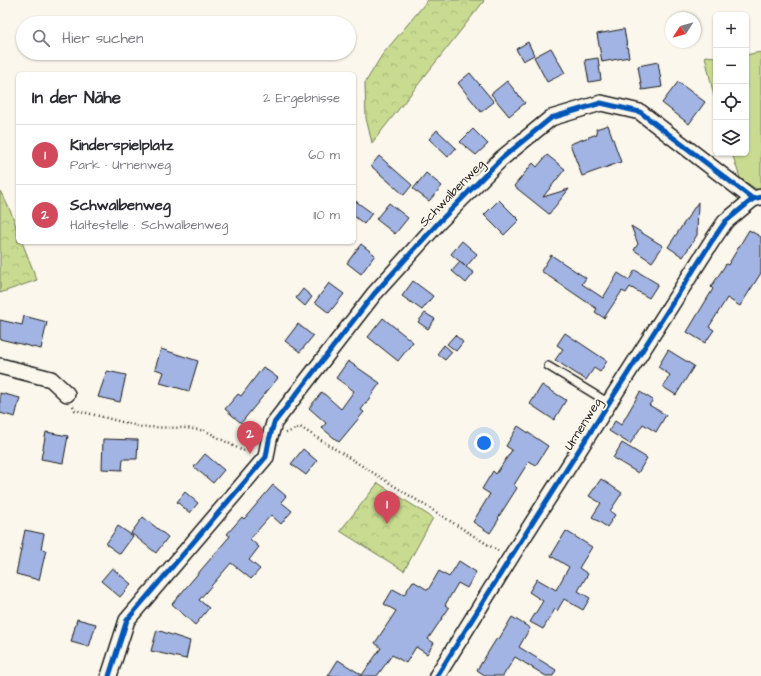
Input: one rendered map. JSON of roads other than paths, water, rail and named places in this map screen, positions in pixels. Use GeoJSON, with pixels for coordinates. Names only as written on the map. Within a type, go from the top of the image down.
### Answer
{"type":"FeatureCollection","features":[{"type":"Feature","properties":{"kind":"street","name":"Schwalbenweg"},"geometry":{"type":"LineString","coordinates":[[110,676],[127,620],[266,457],[274,423],[374,294],[439,222],[501,159],[550,118],[601,103],[640,112],[757,198]]}},
{"type":"Feature","properties":{"kind":"street","name":"Urnenweg"},"geometry":{"type":"LineString","coordinates":[[438,676],[510,559],[725,222],[757,198]]}},
{"type":"Feature","properties":{"kind":"street"},"geometry":{"type":"LineString","coordinates":[[0,366],[51,379],[67,394]]}},
{"type":"Feature","properties":{"kind":"lane"},"geometry":{"type":"LineString","coordinates":[[548,366],[609,403]]}},
{"type":"Feature","properties":{"kind":"place","name":"Schwalbenweg"},"geometry":{"type":"Point","coordinates":[250,454]}},
{"type":"Feature","properties":{"kind":"place","name":"Kinderspielplatz"},"geometry":{"type":"Point","coordinates":[387,524]}}]}
